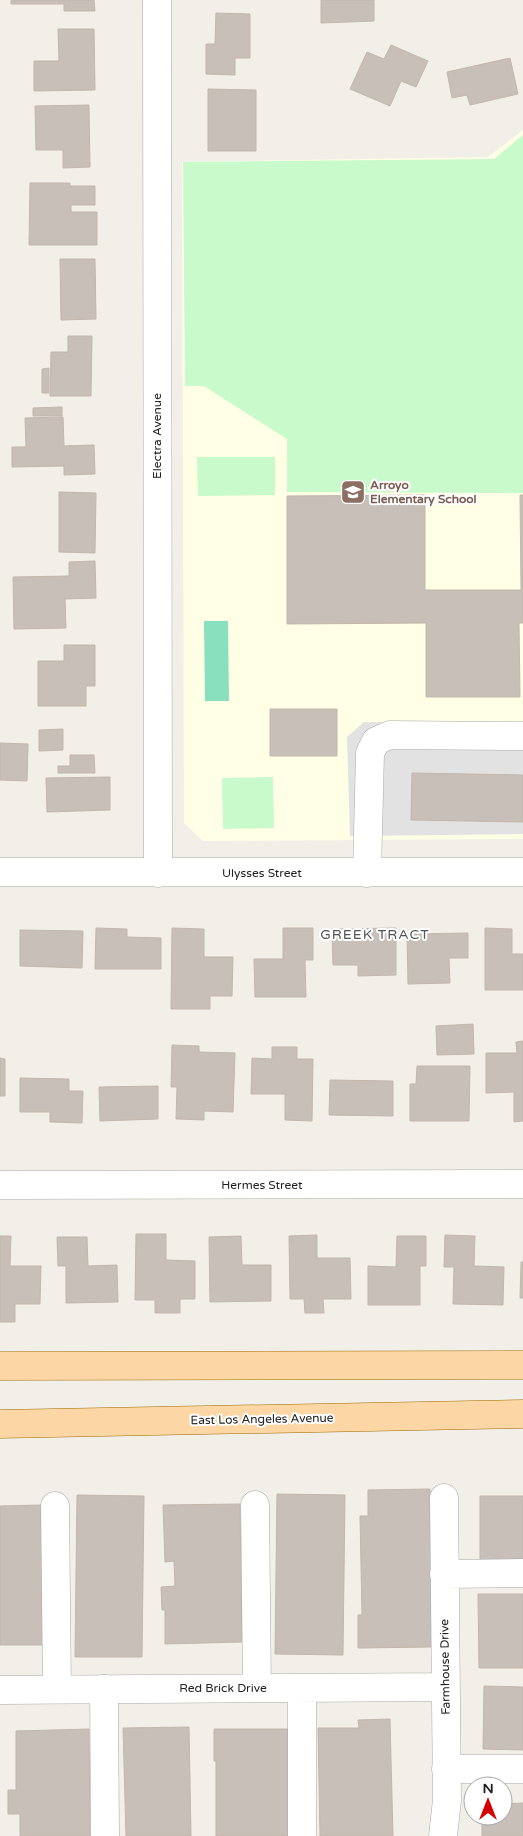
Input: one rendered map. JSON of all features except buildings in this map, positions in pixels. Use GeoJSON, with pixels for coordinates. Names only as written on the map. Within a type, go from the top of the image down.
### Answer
{"type":"FeatureCollection","features":[{"type":"Feature","properties":{"kind":"main road"},"geometry":{"type":"LineString","coordinates":[[0,1366],[523,1365]]}},
{"type":"Feature","properties":{"kind":"main road","name":"East Los Angeles Avenue"},"geometry":{"type":"LineString","coordinates":[[0,1424],[523,1414]]}},
{"type":"Feature","properties":{"kind":"street","name":"Electra Avenue"},"geometry":{"type":"LineString","coordinates":[[157,0],[158,873]]}},
{"type":"Feature","properties":{"kind":"street"},"geometry":{"type":"LineString","coordinates":[[367,873],[370,752],[376,741],[390,735],[523,736]]}},
{"type":"Feature","properties":{"kind":"street","name":"Ulysses Street"},"geometry":{"type":"LineString","coordinates":[[0,872],[523,872]]}},
{"type":"Feature","properties":{"kind":"street","name":"Hermes Street"},"geometry":{"type":"LineString","coordinates":[[0,1185],[523,1184]]}},
{"type":"Feature","properties":{"kind":"street","name":"Farmhouse Drive"},"geometry":{"type":"LineString","coordinates":[[443,1836],[446,1800],[444,1498]]}},
{"type":"Feature","properties":{"kind":"street"},"geometry":{"type":"LineString","coordinates":[[255,1504],[258,1688]]}},
{"type":"Feature","properties":{"kind":"street"},"geometry":{"type":"LineString","coordinates":[[55,1506],[57,1690]]}},
{"type":"Feature","properties":{"kind":"street"},"geometry":{"type":"LineString","coordinates":[[444,1574],[523,1573]]}},
{"type":"Feature","properties":{"kind":"street","name":"Red Brick Drive"},"geometry":{"type":"LineString","coordinates":[[0,1690],[446,1687]]}},
{"type":"Feature","properties":{"kind":"street"},"geometry":{"type":"LineString","coordinates":[[302,1688],[302,1836]]}},
{"type":"Feature","properties":{"kind":"street"},"geometry":{"type":"LineString","coordinates":[[104,1690],[105,1836]]}},
{"type":"Feature","properties":{"kind":"street"},"geometry":{"type":"LineString","coordinates":[[446,1769],[523,1769]]}},
{"type":"Feature","properties":{"kind":"shaded area","name":"Arroyo Elementary School"},"geometry":{"type":"Polygon","coordinates":[[[523,130],[523,839],[203,841],[184,823],[182,162],[488,157],[523,130]]]}},
{"type":"Feature","properties":{"kind":"shaded area"},"geometry":{"type":"Polygon","coordinates":[[[364,722],[523,724],[523,834],[350,836],[347,737],[364,722]]]}},
{"type":"Feature","properties":{"kind":"green space"},"geometry":{"type":"Polygon","coordinates":[[[523,135],[523,493],[287,492],[287,439],[204,386],[185,386],[183,162],[494,159],[523,135]]]}},
{"type":"Feature","properties":{"kind":"green space"},"geometry":{"type":"Polygon","coordinates":[[[197,457],[275,457],[275,495],[198,496],[197,457]]]}},
{"type":"Feature","properties":{"kind":"green space"},"geometry":{"type":"Polygon","coordinates":[[[204,621],[228,621],[229,701],[205,701],[204,621]]]}},
{"type":"Feature","properties":{"kind":"green space"},"geometry":{"type":"Polygon","coordinates":[[[273,777],[274,828],[223,829],[222,778],[273,777]]]}},
{"type":"Feature","properties":{"kind":"place","name":"Arroyo Elementary School"},"geometry":{"type":"Point","coordinates":[353,492]}},
{"type":"Feature","properties":{"kind":"district","name":"GREEK TRACT"},"geometry":{"type":"Point","coordinates":[375,934]}}]}
